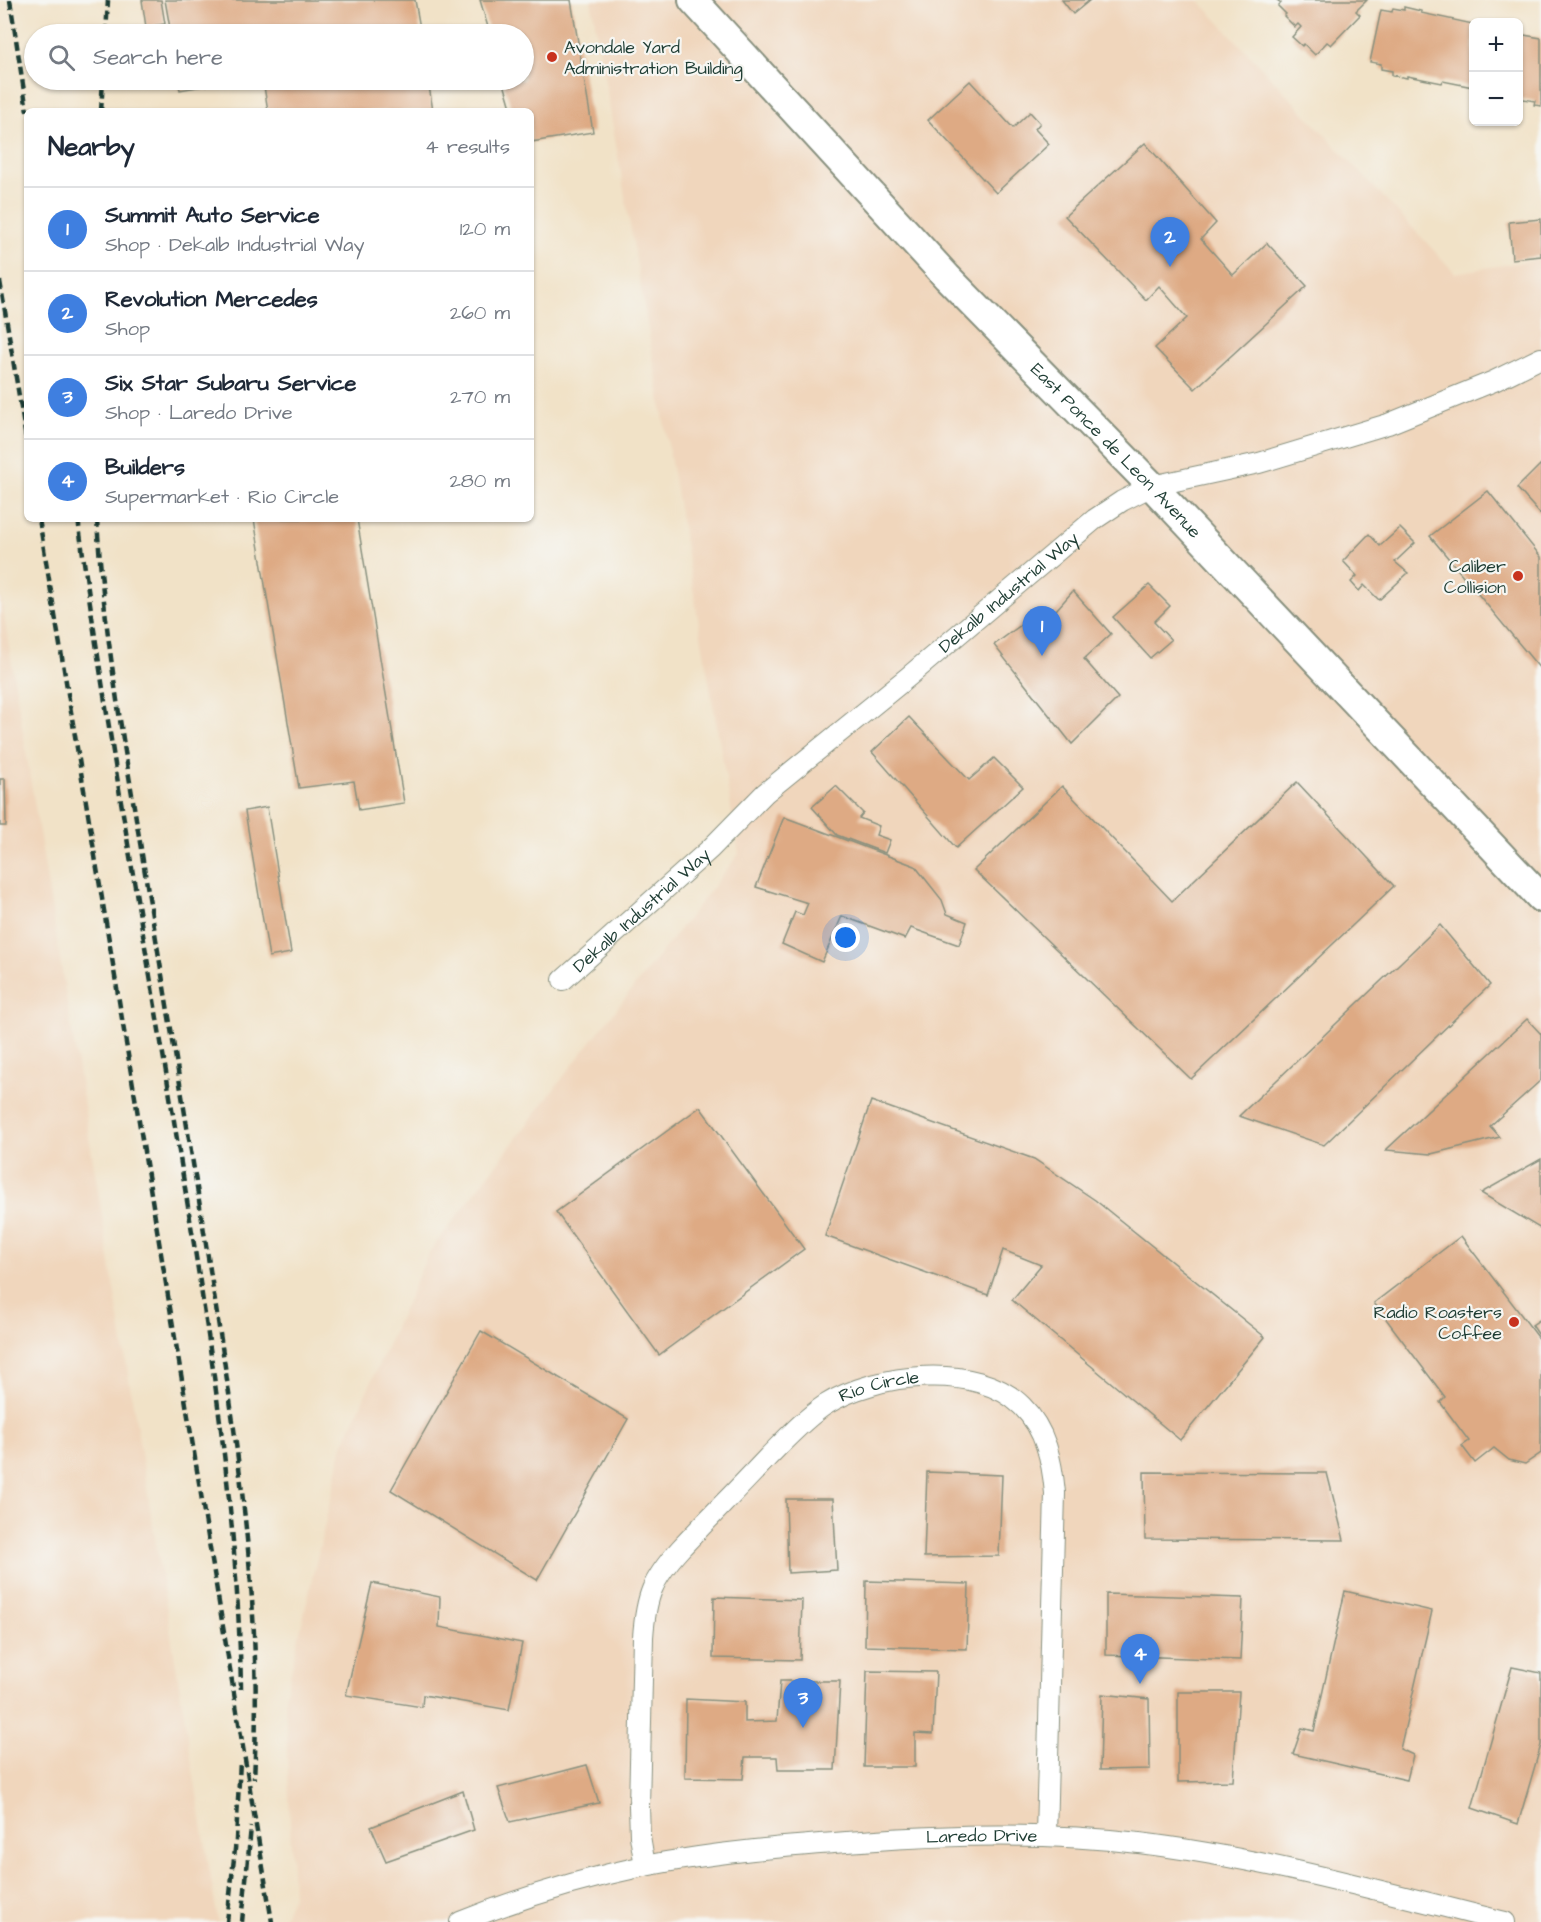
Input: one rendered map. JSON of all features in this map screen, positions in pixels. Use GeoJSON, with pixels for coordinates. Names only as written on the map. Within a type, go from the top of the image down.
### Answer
{"type":"FeatureCollection","features":[{"type":"Feature","properties":{"kind":"main road","name":"East Ponce de Leon Avenue"},"geometry":{"type":"LineString","coordinates":[[693,0],[948,277],[1152,486],[1541,898]]}},
{"type":"Feature","properties":{"kind":"street","name":"Dekalb Industrial Way"},"geometry":{"type":"LineString","coordinates":[[563,980],[710,849],[765,793],[909,677],[1095,519],[1122,501],[1152,486],[1258,463],[1388,424],[1494,381],[1541,358]]}},
{"type":"Feature","properties":{"kind":"street","name":"Rio Circle"},"geometry":{"type":"LineString","coordinates":[[645,1866],[640,1836],[639,1806],[643,1637],[645,1609],[656,1580],[666,1564],[714,1513],[789,1435],[813,1414],[843,1395],[883,1381],[929,1376],[968,1380],[1004,1393],[1021,1405],[1033,1419],[1049,1451],[1055,1493],[1046,1835]]}},
{"type":"Feature","properties":{"kind":"street","name":"Laredo Drive"},"geometry":{"type":"LineString","coordinates":[[460,1922],[547,1891],[597,1877],[699,1857],[821,1844],[928,1836],[1046,1835],[1138,1843],[1214,1855],[1293,1870],[1505,1922]]}},
{"type":"Feature","properties":{"kind":"shaded area"},"geometry":{"type":"Polygon","coordinates":[[[591,0],[1198,0],[1455,273],[1541,259],[1541,1922],[281,1922],[293,1896],[285,1697],[343,1445],[428,1254],[574,1063],[739,854],[591,0]]]}},
{"type":"Feature","properties":{"kind":"shaded area"},"geometry":{"type":"Polygon","coordinates":[[[0,591],[32,789],[218,1922],[0,1922],[0,591]]]}},
{"type":"Feature","properties":{"kind":"building"},"geometry":{"type":"Polygon","coordinates":[[[142,0],[161,0],[165,24],[146,24],[142,0]]]}},
{"type":"Feature","properties":{"kind":"building"},"geometry":{"type":"Polygon","coordinates":[[[165,0],[415,0],[419,24],[169,24],[165,0]]]}},
{"type":"Feature","properties":{"kind":"building","name":"Avondale Yard Administration Building"},"geometry":{"type":"Polygon","coordinates":[[[480,0],[571,0],[593,132],[534,142],[534,108],[511,108],[506,90],[534,90],[534,24],[487,24],[480,0]]]}},
{"type":"Feature","properties":{"kind":"building"},"geometry":{"type":"Polygon","coordinates":[[[1062,0],[1090,0],[1073,14],[1062,0]]]}},
{"type":"Feature","properties":{"kind":"building"},"geometry":{"type":"Polygon","coordinates":[[[1277,0],[1367,0],[1356,11],[1360,15],[1331,45],[1327,42],[1315,55],[1304,44],[1302,46],[1292,37],[1301,27],[1298,24],[1295,27],[1284,16],[1286,14],[1278,6],[1281,3],[1277,0]]]}},
{"type":"Feature","properties":{"kind":"building"},"geometry":{"type":"Polygon","coordinates":[[[1404,7],[1469,23],[1469,86],[1392,75],[1392,71],[1381,69],[1381,64],[1370,62],[1381,10],[1392,12],[1393,8],[1404,10],[1404,7]]]}},
{"type":"Feature","properties":{"kind":"building"},"geometry":{"type":"Polygon","coordinates":[[[1523,35],[1541,38],[1541,106],[1534,105],[1535,101],[1523,99],[1523,35]]]}},
{"type":"Feature","properties":{"kind":"building"},"geometry":{"type":"Polygon","coordinates":[[[970,81],[1013,128],[1030,112],[1040,123],[1035,129],[1049,144],[996,193],[928,120],[970,81]]]}},
{"type":"Feature","properties":{"kind":"building"},"geometry":{"type":"Polygon","coordinates":[[[265,90],[430,90],[433,108],[268,108],[265,90]]]}},
{"type":"Feature","properties":{"kind":"building"},"geometry":{"type":"Polygon","coordinates":[[[1145,143],[1216,223],[1201,239],[1233,275],[1267,243],[1307,286],[1195,389],[1155,348],[1187,318],[1159,286],[1146,300],[1065,216],[1145,143]]]}},
{"type":"Feature","properties":{"kind":"building"},"geometry":{"type":"Polygon","coordinates":[[[1541,219],[1541,256],[1512,259],[1509,222],[1541,219]]]}},
{"type":"Feature","properties":{"kind":"building"},"geometry":{"type":"Polygon","coordinates":[[[1541,464],[1541,515],[1517,488],[1541,464]]]}},
{"type":"Feature","properties":{"kind":"building"},"geometry":{"type":"Polygon","coordinates":[[[1488,491],[1541,557],[1541,670],[1430,536],[1488,491]]]}},
{"type":"Feature","properties":{"kind":"building"},"geometry":{"type":"Polygon","coordinates":[[[255,522],[357,522],[404,803],[359,810],[354,781],[299,788],[255,522]]]}},
{"type":"Feature","properties":{"kind":"building"},"geometry":{"type":"Polygon","coordinates":[[[1400,528],[1415,543],[1395,562],[1408,573],[1379,600],[1364,585],[1359,591],[1351,582],[1357,576],[1343,561],[1369,534],[1380,546],[1400,528]]]}},
{"type":"Feature","properties":{"kind":"building"},"geometry":{"type":"Polygon","coordinates":[[[1149,585],[1170,606],[1154,622],[1171,640],[1150,658],[1113,617],[1149,585]]]}},
{"type":"Feature","properties":{"kind":"building"},"geometry":{"type":"Polygon","coordinates":[[[1073,591],[1111,634],[1084,659],[1118,698],[1072,744],[994,645],[1041,610],[1049,618],[1073,591]]]}},
{"type":"Feature","properties":{"kind":"building"},"geometry":{"type":"Polygon","coordinates":[[[909,717],[969,780],[994,758],[1023,787],[956,848],[872,752],[909,717]]]}},
{"type":"Feature","properties":{"kind":"building"},"geometry":{"type":"Polygon","coordinates":[[[0,779],[5,779],[6,826],[0,826],[0,779]]]}},
{"type":"Feature","properties":{"kind":"building"},"geometry":{"type":"Polygon","coordinates":[[[1297,782],[1394,886],[1191,1079],[974,870],[1062,786],[1172,901],[1297,782]]]}},
{"type":"Feature","properties":{"kind":"building"},"geometry":{"type":"Polygon","coordinates":[[[836,786],[863,813],[859,818],[879,826],[876,835],[890,840],[885,853],[837,835],[812,807],[836,786]]]}},
{"type":"Feature","properties":{"kind":"building"},"geometry":{"type":"Polygon","coordinates":[[[267,807],[291,953],[269,957],[245,811],[267,807]]]}},
{"type":"Feature","properties":{"kind":"building"},"geometry":{"type":"Polygon","coordinates":[[[784,817],[915,866],[942,900],[947,914],[967,922],[959,945],[911,928],[905,939],[842,916],[822,962],[782,944],[795,912],[803,915],[808,903],[756,887],[784,817]]]}},
{"type":"Feature","properties":{"kind":"building"},"geometry":{"type":"Polygon","coordinates":[[[1440,925],[1490,985],[1324,1145],[1239,1116],[1440,925]]]}},
{"type":"Feature","properties":{"kind":"building"},"geometry":{"type":"Polygon","coordinates":[[[1527,1019],[1541,1034],[1541,1080],[1490,1126],[1500,1137],[1431,1154],[1386,1150],[1527,1019]]]}},
{"type":"Feature","properties":{"kind":"building"},"geometry":{"type":"Polygon","coordinates":[[[871,1101],[1034,1159],[1095,1200],[1265,1337],[1180,1440],[1012,1300],[1041,1265],[1003,1250],[988,1295],[825,1236],[871,1101]]]}},
{"type":"Feature","properties":{"kind":"building"},"geometry":{"type":"Polygon","coordinates":[[[700,1107],[804,1249],[659,1355],[556,1212],[700,1107]]]}},
{"type":"Feature","properties":{"kind":"building"},"geometry":{"type":"Polygon","coordinates":[[[1541,1159],[1541,1229],[1481,1193],[1541,1159]]]}},
{"type":"Feature","properties":{"kind":"building"},"geometry":{"type":"Polygon","coordinates":[[[1461,1236],[1541,1341],[1541,1453],[1525,1464],[1509,1460],[1494,1448],[1475,1463],[1462,1446],[1469,1441],[1440,1402],[1445,1397],[1374,1303],[1461,1236]]]}},
{"type":"Feature","properties":{"kind":"building"},"geometry":{"type":"Polygon","coordinates":[[[1541,1319],[1541,1338],[1532,1325],[1541,1319]]]}},
{"type":"Feature","properties":{"kind":"building"},"geometry":{"type":"Polygon","coordinates":[[[481,1331],[628,1419],[537,1580],[391,1490],[481,1331]]]}},
{"type":"Feature","properties":{"kind":"building"},"geometry":{"type":"Polygon","coordinates":[[[927,1472],[1002,1475],[999,1556],[924,1557],[927,1472]]]}},
{"type":"Feature","properties":{"kind":"building"},"geometry":{"type":"Polygon","coordinates":[[[1144,1472],[1327,1473],[1344,1540],[1145,1539],[1144,1472]]]}},
{"type":"Feature","properties":{"kind":"building"},"geometry":{"type":"Polygon","coordinates":[[[786,1499],[833,1499],[837,1570],[788,1573],[786,1499]]]}},
{"type":"Feature","properties":{"kind":"building"},"geometry":{"type":"Polygon","coordinates":[[[866,1581],[969,1584],[967,1649],[865,1646],[866,1581]]]}},
{"type":"Feature","properties":{"kind":"building"},"geometry":{"type":"Polygon","coordinates":[[[372,1583],[440,1597],[439,1627],[522,1643],[509,1710],[423,1695],[422,1707],[346,1695],[372,1583]]]}},
{"type":"Feature","properties":{"kind":"building"},"geometry":{"type":"Polygon","coordinates":[[[1345,1591],[1432,1611],[1400,1749],[1413,1755],[1407,1780],[1293,1754],[1302,1728],[1314,1731],[1345,1591]]]}},
{"type":"Feature","properties":{"kind":"building"},"geometry":{"type":"Polygon","coordinates":[[[1106,1594],[1243,1598],[1240,1660],[1106,1655],[1106,1594]]]}},
{"type":"Feature","properties":{"kind":"building"},"geometry":{"type":"Polygon","coordinates":[[[714,1597],[802,1600],[800,1660],[713,1658],[714,1597]]]}},
{"type":"Feature","properties":{"kind":"building"},"geometry":{"type":"Polygon","coordinates":[[[1512,1667],[1541,1673],[1541,1745],[1518,1824],[1472,1808],[1512,1667]]]}},
{"type":"Feature","properties":{"kind":"building"},"geometry":{"type":"Polygon","coordinates":[[[867,1671],[936,1672],[933,1734],[915,1733],[915,1767],[864,1767],[867,1671]]]}},
{"type":"Feature","properties":{"kind":"building"},"geometry":{"type":"Polygon","coordinates":[[[780,1681],[840,1681],[835,1770],[778,1770],[777,1757],[745,1757],[743,1779],[685,1778],[686,1699],[745,1702],[745,1722],[777,1721],[780,1681]]]}},
{"type":"Feature","properties":{"kind":"building"},"geometry":{"type":"Polygon","coordinates":[[[1178,1692],[1239,1692],[1233,1781],[1178,1782],[1178,1692]]]}},
{"type":"Feature","properties":{"kind":"building"},"geometry":{"type":"Polygon","coordinates":[[[1102,1694],[1149,1699],[1150,1769],[1100,1770],[1102,1694]]]}},
{"type":"Feature","properties":{"kind":"building"},"geometry":{"type":"Polygon","coordinates":[[[587,1765],[599,1803],[510,1822],[498,1788],[587,1765]]]}},
{"type":"Feature","properties":{"kind":"building"},"geometry":{"type":"Polygon","coordinates":[[[463,1791],[474,1830],[386,1861],[371,1827],[463,1791]]]}},
{"type":"Feature","properties":{"kind":"railway"},"geometry":{"type":"LineString","coordinates":[[10,0],[27,108]]}},
{"type":"Feature","properties":{"kind":"railway"},"geometry":{"type":"LineString","coordinates":[[107,24],[108,0]]}},
{"type":"Feature","properties":{"kind":"railway"},"geometry":{"type":"LineString","coordinates":[[101,108],[102,90]]}},
{"type":"Feature","properties":{"kind":"railway"},"geometry":{"type":"LineString","coordinates":[[0,281],[24,426]]}},
{"type":"Feature","properties":{"kind":"railway"},"geometry":{"type":"LineString","coordinates":[[39,522],[272,1922]]}},
{"type":"Feature","properties":{"kind":"railway"},"geometry":{"type":"LineString","coordinates":[[78,522],[115,764],[203,1299],[221,1428],[234,1558],[241,1689]]}},
{"type":"Feature","properties":{"kind":"railway"},"geometry":{"type":"LineString","coordinates":[[97,522],[116,697],[235,1435],[252,1606],[256,1721],[254,1779]]}},
{"type":"Feature","properties":{"kind":"railway"},"geometry":{"type":"LineString","coordinates":[[227,1922],[236,1840],[240,1761]]}},
{"type":"Feature","properties":{"kind":"railway"},"geometry":{"type":"LineString","coordinates":[[242,1922],[251,1827]]}},
{"type":"Feature","properties":{"kind":"place","name":"Avondale Yard Administration Building"},"geometry":{"type":"Point","coordinates":[552,57]}},
{"type":"Feature","properties":{"kind":"place","name":"Revolution Mercedes"},"geometry":{"type":"Point","coordinates":[1170,267]}},
{"type":"Feature","properties":{"kind":"place","name":"Caliber Collision"},"geometry":{"type":"Point","coordinates":[1518,576]}},
{"type":"Feature","properties":{"kind":"place","name":"Summit Auto Service"},"geometry":{"type":"Point","coordinates":[1042,656]}},
{"type":"Feature","properties":{"kind":"place","name":"Radio Roasters Coffee"},"geometry":{"type":"Point","coordinates":[1514,1322]}},
{"type":"Feature","properties":{"kind":"place","name":"Builders"},"geometry":{"type":"Point","coordinates":[1140,1684]}},
{"type":"Feature","properties":{"kind":"place","name":"Six Star Subaru Service"},"geometry":{"type":"Point","coordinates":[803,1728]}}]}
